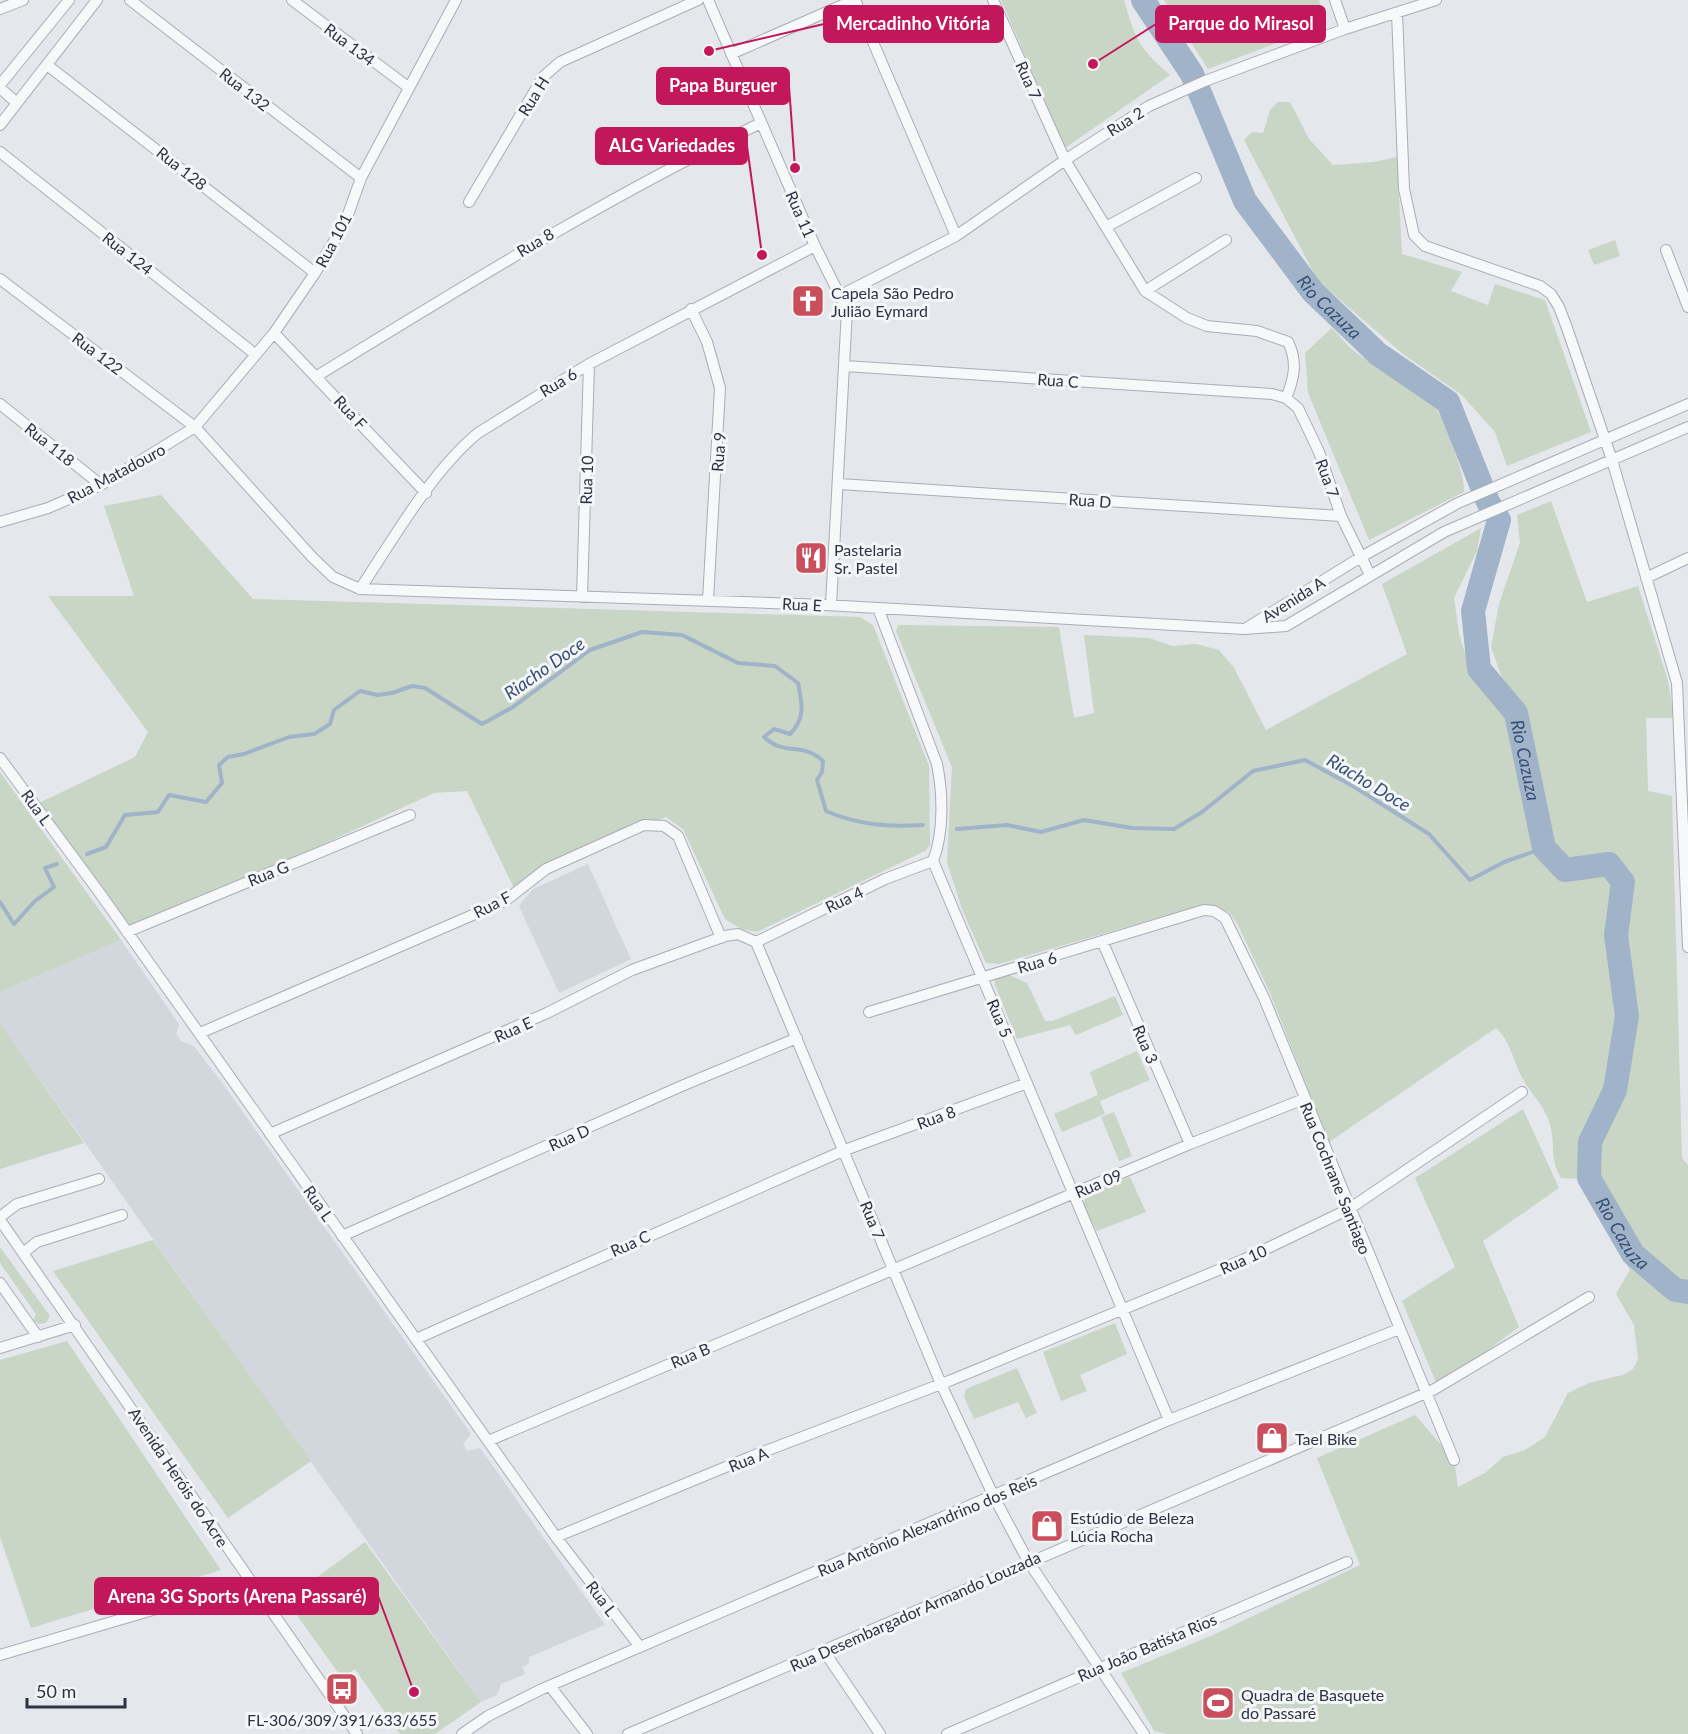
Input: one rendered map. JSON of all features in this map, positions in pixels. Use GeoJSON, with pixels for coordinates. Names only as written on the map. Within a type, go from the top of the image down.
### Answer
{"type":"FeatureCollection","features":[{"type":"Feature","properties":{"kind":"street"},"geometry":{"type":"LineString","coordinates":[[17,103],[0,87],[69,0]]}},
{"type":"Feature","properties":{"kind":"street"},"geometry":{"type":"LineString","coordinates":[[0,125],[97,0]]}},
{"type":"Feature","properties":{"kind":"street","name":"Rua 132"},"geometry":{"type":"LineString","coordinates":[[130,0],[360,178]]}},
{"type":"Feature","properties":{"kind":"street","name":"Rua 134"},"geometry":{"type":"LineString","coordinates":[[292,0],[408,87]]}},
{"type":"Feature","properties":{"kind":"street","name":"Rua 101"},"geometry":{"type":"LineString","coordinates":[[195,427],[274,333],[315,273],[345,223],[360,178],[456,0]]}},
{"type":"Feature","properties":{"kind":"street","name":"Rua H"},"geometry":{"type":"LineString","coordinates":[[469,202],[543,77],[551,68],[698,0]]}},
{"type":"Feature","properties":{"kind":"street","name":"Rua 11"},"geometry":{"type":"LineString","coordinates":[[708,0],[815,246],[841,295]]}},
{"type":"Feature","properties":{"kind":"street"},"geometry":{"type":"LineString","coordinates":[[731,54],[855,0],[956,236]]}},
{"type":"Feature","properties":{"kind":"street","name":"Rua 7"},"geometry":{"type":"LineString","coordinates":[[993,0],[1065,160],[1145,291]]}},
{"type":"Feature","properties":{"kind":"street"},"geometry":{"type":"LineString","coordinates":[[1335,0],[1345,29]]}},
{"type":"Feature","properties":{"kind":"street","name":"Rua 2"},"geometry":{"type":"LineString","coordinates":[[841,295],[956,236],[1065,160],[1149,106],[1205,81],[1345,29],[1436,0]]}},
{"type":"Feature","properties":{"kind":"street"},"geometry":{"type":"LineString","coordinates":[[0,9],[20,1]]}},
{"type":"Feature","properties":{"kind":"street"},"geometry":{"type":"LineString","coordinates":[[1397,13],[1404,189],[1414,235],[1425,246],[1540,286],[1551,294],[1567,328],[1612,460],[1677,683],[1688,947]]}},
{"type":"Feature","properties":{"kind":"street","name":"Rua 128"},"geometry":{"type":"LineString","coordinates":[[47,65],[315,273]]}},
{"type":"Feature","properties":{"kind":"street","name":"Rua 8"},"geometry":{"type":"LineString","coordinates":[[317,376],[538,240],[671,166],[761,123]]}},
{"type":"Feature","properties":{"kind":"street","name":"Rua 124"},"geometry":{"type":"LineString","coordinates":[[0,152],[255,354]]}},
{"type":"Feature","properties":{"kind":"street"},"geometry":{"type":"LineString","coordinates":[[1106,227],[1196,178]]}},
{"type":"Feature","properties":{"kind":"street"},"geometry":{"type":"LineString","coordinates":[[1226,240],[1145,291],[1178,313],[1207,326],[1269,333],[1288,342],[1292,351],[1294,378],[1286,398]]}},
{"type":"Feature","properties":{"kind":"street","name":"Rua 6"},"geometry":{"type":"LineString","coordinates":[[360,589],[426,493],[464,444],[478,433],[589,364],[815,246]]}},
{"type":"Feature","properties":{"kind":"street"},"geometry":{"type":"LineString","coordinates":[[1666,250],[1688,307]]}},
{"type":"Feature","properties":{"kind":"street","name":"Rua 122"},"geometry":{"type":"LineString","coordinates":[[0,279],[195,427]]}},
{"type":"Feature","properties":{"kind":"street"},"geometry":{"type":"LineString","coordinates":[[831,605],[847,310],[841,295]]}},
{"type":"Feature","properties":{"kind":"street","name":"Rua 9"},"geometry":{"type":"LineString","coordinates":[[691,309],[707,342],[720,388],[708,600]]}},
{"type":"Feature","properties":{"kind":"street","name":"Rua F"},"geometry":{"type":"LineString","coordinates":[[274,333],[426,493]]}},
{"type":"Feature","properties":{"kind":"street","name":"Rua 10"},"geometry":{"type":"LineString","coordinates":[[582,597],[589,364]]}},
{"type":"Feature","properties":{"kind":"street","name":"Rua C"},"geometry":{"type":"LineString","coordinates":[[845,366],[1272,394],[1286,398]]}},
{"type":"Feature","properties":{"kind":"street","name":"Rua 7"},"geometry":{"type":"LineString","coordinates":[[1286,398],[1298,408],[1306,423],[1341,516],[1371,575]]}},
{"type":"Feature","properties":{"kind":"street","name":"Rua 118"},"geometry":{"type":"LineString","coordinates":[[0,404],[101,485]]}},
{"type":"Feature","properties":{"kind":"street","name":"Avenida A"},"geometry":{"type":"LineString","coordinates":[[1244,629],[1361,557],[1458,503],[1688,404]]}},
{"type":"Feature","properties":{"kind":"street"},"geometry":{"type":"LineString","coordinates":[[195,427],[312,557],[333,577],[360,589]]}},
{"type":"Feature","properties":{"kind":"street","name":"Rua Matadouro"},"geometry":{"type":"LineString","coordinates":[[0,522],[48,508],[101,485],[195,427]]}},
{"type":"Feature","properties":{"kind":"street","name":"Avenida A"},"geometry":{"type":"LineString","coordinates":[[1244,629],[1286,626],[1467,521],[1688,427]]}},
{"type":"Feature","properties":{"kind":"street","name":"Rua D"},"geometry":{"type":"LineString","coordinates":[[839,484],[1341,516]]}},
{"type":"Feature","properties":{"kind":"street"},"geometry":{"type":"LineString","coordinates":[[1646,578],[1688,558]]}},
{"type":"Feature","properties":{"kind":"street","name":"Rua E"},"geometry":{"type":"LineString","coordinates":[[360,589],[831,605],[1244,629]]}},
{"type":"Feature","properties":{"kind":"street"},"geometry":{"type":"LineString","coordinates":[[878,608],[937,764],[940,785],[940,843],[933,861]]}},
{"type":"Feature","properties":{"kind":"street","name":"Rua L"},"geometry":{"type":"LineString","coordinates":[[0,758],[200,1033],[556,1537],[640,1647]]}},
{"type":"Feature","properties":{"kind":"street","name":"Rua G"},"geometry":{"type":"LineString","coordinates":[[127,932],[410,815]]}},
{"type":"Feature","properties":{"kind":"street","name":"Rua F"},"geometry":{"type":"LineString","coordinates":[[200,1033],[505,901],[546,869],[644,825],[664,826],[678,836],[721,938]]}},
{"type":"Feature","properties":{"kind":"street","name":"Rua 4"},"geometry":{"type":"LineString","coordinates":[[756,942],[885,879],[933,861]]}},
{"type":"Feature","properties":{"kind":"street","name":"Rua 5"},"geometry":{"type":"LineString","coordinates":[[933,861],[1169,1420]]}},
{"type":"Feature","properties":{"kind":"street","name":"Rua 6"},"geometry":{"type":"LineString","coordinates":[[869,1012],[1103,943],[1204,910]]}},
{"type":"Feature","properties":{"kind":"street","name":"Rua Cochrane Santiago"},"geometry":{"type":"LineString","coordinates":[[1204,910],[1225,918],[1235,933],[1264,998],[1454,1460]]}},
{"type":"Feature","properties":{"kind":"street","name":"Rua E"},"geometry":{"type":"LineString","coordinates":[[270,1134],[494,1037],[632,970],[738,934],[747,936],[756,942]]}},
{"type":"Feature","properties":{"kind":"street","name":"Rua 7"},"geometry":{"type":"LineString","coordinates":[[756,942],[941,1384],[994,1497],[1028,1562],[1144,1734]]}},
{"type":"Feature","properties":{"kind":"street","name":"Rua 3"},"geometry":{"type":"LineString","coordinates":[[1103,943],[1190,1144]]}},
{"type":"Feature","properties":{"kind":"street","name":"Rua D"},"geometry":{"type":"LineString","coordinates":[[342,1236],[684,1085],[797,1038]]}},
{"type":"Feature","properties":{"kind":"street","name":"Rua 8"},"geometry":{"type":"LineString","coordinates":[[845,1150],[1027,1083]]}},
{"type":"Feature","properties":{"kind":"street","name":"Rua 10"},"geometry":{"type":"LineString","coordinates":[[941,1384],[1245,1259],[1349,1209],[1522,1092]]}},
{"type":"Feature","properties":{"kind":"street","name":"Rua 09"},"geometry":{"type":"LineString","coordinates":[[893,1269],[1190,1144],[1304,1099]]}},
{"type":"Feature","properties":{"kind":"street","name":"Rua C"},"geometry":{"type":"LineString","coordinates":[[416,1339],[845,1150]]}},
{"type":"Feature","properties":{"kind":"street"},"geometry":{"type":"LineString","coordinates":[[0,1218],[17,1204],[99,1179]]}},
{"type":"Feature","properties":{"kind":"street"},"geometry":{"type":"LineString","coordinates":[[23,1253],[37,1242],[122,1215]]}},
{"type":"Feature","properties":{"kind":"street","name":"Avenida Heróis do Acre"},"geometry":{"type":"LineString","coordinates":[[0,1218],[357,1734]]}},
{"type":"Feature","properties":{"kind":"street","name":"Rua B"},"geometry":{"type":"LineString","coordinates":[[488,1441],[893,1269]]}},
{"type":"Feature","properties":{"kind":"street"},"geometry":{"type":"LineString","coordinates":[[0,1283],[38,1337]]}},
{"type":"Feature","properties":{"kind":"street","name":"Rua Desembargador Armando Louzada"},"geometry":{"type":"LineString","coordinates":[[628,1734],[1426,1393],[1589,1297]]}},
{"type":"Feature","properties":{"kind":"street"},"geometry":{"type":"LineString","coordinates":[[0,1348],[75,1325]]}},
{"type":"Feature","properties":{"kind":"street","name":"Rua Antônio Alexandrino dos Reis"},"geometry":{"type":"LineString","coordinates":[[462,1734],[488,1716],[640,1647],[1169,1420],[1399,1329]]}},
{"type":"Feature","properties":{"kind":"street","name":"Rua A"},"geometry":{"type":"LineString","coordinates":[[556,1537],[750,1457],[941,1384]]}},
{"type":"Feature","properties":{"kind":"street","name":"Rua João Batista Rios"},"geometry":{"type":"LineString","coordinates":[[947,1734],[1347,1562]]}},
{"type":"Feature","properties":{"kind":"street"},"geometry":{"type":"LineString","coordinates":[[0,1654],[251,1581]]}},
{"type":"Feature","properties":{"kind":"street"},"geometry":{"type":"LineString","coordinates":[[824,1651],[880,1734]]}},
{"type":"Feature","properties":{"kind":"street"},"geometry":{"type":"LineString","coordinates":[[550,1686],[587,1734]]}},
{"type":"Feature","properties":{"kind":"shaded area"},"geometry":{"type":"Polygon","coordinates":[[[588,864],[631,959],[559,993],[519,906],[533,889],[588,864]]]}},
{"type":"Feature","properties":{"kind":"shaded area"},"geometry":{"type":"Polygon","coordinates":[[[121,940],[179,1024],[176,1034],[181,1041],[194,1046],[223,1084],[471,1434],[463,1444],[467,1451],[480,1448],[605,1625],[529,1657],[529,1663],[522,1667],[525,1674],[501,1684],[497,1695],[481,1702],[0,1023],[0,992],[121,940]]]}},
{"type":"Feature","properties":{"kind":"green space"},"geometry":{"type":"Polygon","coordinates":[[[1001,0],[1124,0],[1135,34],[1145,50],[1170,75],[1065,148],[1001,0]]]}},
{"type":"Feature","properties":{"kind":"green space"},"geometry":{"type":"Polygon","coordinates":[[[1164,0],[1319,0],[1327,24],[1208,69],[1164,0]]]}},
{"type":"Feature","properties":{"kind":"green space"},"geometry":{"type":"Polygon","coordinates":[[[1278,102],[1290,102],[1309,139],[1333,165],[1374,162],[1397,157],[1402,254],[1462,272],[1451,291],[1488,305],[1495,284],[1545,300],[1591,432],[1507,466],[1495,432],[1462,395],[1403,354],[1318,281],[1244,140],[1252,132],[1263,133],[1270,110],[1278,102]]]}},
{"type":"Feature","properties":{"kind":"green space"},"geometry":{"type":"Polygon","coordinates":[[[1615,240],[1620,256],[1594,265],[1588,250],[1615,240]]]}},
{"type":"Feature","properties":{"kind":"green space"},"geometry":{"type":"Polygon","coordinates":[[[1332,328],[1358,354],[1417,388],[1427,397],[1437,409],[1445,425],[1463,480],[1464,492],[1369,540],[1308,393],[1305,353],[1332,328]]]}},
{"type":"Feature","properties":{"kind":"green space"},"geometry":{"type":"Polygon","coordinates":[[[161,495],[253,599],[860,617],[873,625],[929,766],[930,845],[925,851],[757,932],[741,929],[725,919],[683,829],[666,817],[542,869],[515,890],[467,791],[434,793],[131,933],[37,804],[135,757],[148,732],[48,596],[134,596],[104,506],[161,495]]]}},
{"type":"Feature","properties":{"kind":"green space"},"geometry":{"type":"Polygon","coordinates":[[[1551,501],[1587,602],[1638,586],[1668,681],[1674,718],[1646,718],[1648,791],[1672,796],[1682,1158],[1688,1165],[1688,1734],[1167,1734],[1154,1731],[1121,1673],[1213,1635],[1360,1565],[1317,1458],[1415,1415],[1454,1460],[1458,1487],[1485,1473],[1503,1457],[1525,1450],[1545,1437],[1568,1393],[1589,1383],[1623,1375],[1633,1369],[1638,1359],[1634,1325],[1616,1294],[1630,1270],[1580,1179],[1561,1178],[1555,1165],[1551,1129],[1546,1115],[1520,1074],[1509,1046],[1496,1028],[1329,1142],[1270,993],[1230,913],[1215,906],[1202,905],[999,964],[986,963],[963,912],[947,862],[952,767],[896,631],[898,625],[1059,627],[1074,718],[1094,713],[1084,635],[1149,638],[1172,646],[1196,644],[1219,650],[1234,668],[1266,730],[1407,654],[1382,584],[1481,528],[1477,551],[1454,598],[1459,634],[1471,671],[1496,706],[1520,707],[1501,675],[1491,647],[1499,604],[1520,543],[1517,515],[1551,501]]]}},
{"type":"Feature","properties":{"kind":"green space"},"geometry":{"type":"Polygon","coordinates":[[[0,772],[121,940],[0,992],[0,772]]]}},
{"type":"Feature","properties":{"kind":"green space"},"geometry":{"type":"Polygon","coordinates":[[[1009,975],[1027,983],[1045,1021],[1053,1021],[1115,996],[1123,1015],[1076,1035],[1070,1025],[1017,1039],[995,985],[995,979],[1009,975]]]}},
{"type":"Feature","properties":{"kind":"green space"},"geometry":{"type":"Polygon","coordinates":[[[0,1023],[84,1143],[0,1169],[0,1023]]]}},
{"type":"Feature","properties":{"kind":"green space"},"geometry":{"type":"Polygon","coordinates":[[[1137,1051],[1150,1080],[1100,1101],[1105,1114],[1062,1132],[1054,1114],[1098,1095],[1090,1072],[1137,1051]]]}},
{"type":"Feature","properties":{"kind":"green space"},"geometry":{"type":"Polygon","coordinates":[[[1523,1109],[1559,1188],[1483,1241],[1519,1327],[1438,1387],[1402,1301],[1455,1267],[1415,1178],[1523,1109]]]}},
{"type":"Feature","properties":{"kind":"green space"},"geometry":{"type":"Polygon","coordinates":[[[1114,1112],[1132,1156],[1119,1161],[1101,1117],[1114,1112]]]}},
{"type":"Feature","properties":{"kind":"green space"},"geometry":{"type":"Polygon","coordinates":[[[1130,1177],[1146,1212],[1097,1231],[1084,1205],[1088,1195],[1130,1177]]]}},
{"type":"Feature","properties":{"kind":"green space"},"geometry":{"type":"Polygon","coordinates":[[[153,1240],[311,1461],[228,1518],[53,1271],[153,1240]]]}},
{"type":"Feature","properties":{"kind":"green space"},"geometry":{"type":"Polygon","coordinates":[[[0,1247],[50,1316],[46,1323],[38,1324],[33,1320],[36,1314],[0,1263],[0,1247]]]}},
{"type":"Feature","properties":{"kind":"green space"},"geometry":{"type":"Polygon","coordinates":[[[1115,1323],[1127,1354],[1080,1375],[1087,1391],[1061,1401],[1043,1352],[1115,1323]]]}},
{"type":"Feature","properties":{"kind":"green space"},"geometry":{"type":"Polygon","coordinates":[[[67,1341],[221,1570],[31,1628],[0,1537],[0,1360],[67,1341]]]}},
{"type":"Feature","properties":{"kind":"green space"},"geometry":{"type":"Polygon","coordinates":[[[1017,1368],[1037,1413],[1026,1418],[1018,1402],[974,1419],[964,1397],[966,1389],[1017,1368]]]}},
{"type":"Feature","properties":{"kind":"green space"},"geometry":{"type":"Polygon","coordinates":[[[365,1542],[481,1702],[435,1734],[400,1734],[355,1669],[342,1678],[286,1600],[365,1542]]]}},
{"type":"Feature","properties":{"kind":"waterway","name":"Rio Cazuza"},"geometry":{"type":"LineString","coordinates":[[1143,0],[1192,74],[1245,201],[1313,292],[1378,354],[1448,402],[1488,502],[1499,520],[1473,611],[1479,669],[1516,713],[1544,848],[1565,870],[1609,864],[1623,882],[1616,935],[1627,1016],[1615,1090],[1590,1142],[1589,1178],[1633,1254],[1675,1290],[1688,1292]]}},
{"type":"Feature","properties":{"kind":"waterway","name":"Riacho Doce"},"geometry":{"type":"LineString","coordinates":[[87,854],[106,847],[125,815],[158,812],[169,795],[206,802],[222,783],[219,765],[228,757],[244,754],[289,737],[314,734],[330,724],[334,710],[360,691],[378,695],[412,686],[425,688],[482,724],[513,707],[590,650],[642,632],[682,635],[738,663],[775,666],[798,683],[802,710],[799,722],[790,734],[774,729],[764,737],[779,746],[808,752],[823,761],[822,772],[817,780],[826,811],[873,824],[923,825]]}},
{"type":"Feature","properties":{"kind":"waterway","name":"Riacho Doce"},"geometry":{"type":"LineString","coordinates":[[957,829],[1007,825],[1041,832],[1084,820],[1132,828],[1174,829],[1202,812],[1253,771],[1305,760],[1353,786],[1429,834],[1470,880],[1504,862],[1544,848]]}},
{"type":"Feature","properties":{"kind":"waterway","name":"Riacho Doce"},"geometry":{"type":"LineString","coordinates":[[0,902],[14,924],[35,901],[54,887],[45,868],[57,864]]}},
{"type":"Feature","properties":{"kind":"place","name":"Mercadinho Vitória"},"geometry":{"type":"Point","coordinates":[709,51]}},
{"type":"Feature","properties":{"kind":"place","name":"Parque do Mirasol"},"geometry":{"type":"Point","coordinates":[1093,64]}},
{"type":"Feature","properties":{"kind":"place","name":"Papa Burguer"},"geometry":{"type":"Point","coordinates":[795,168]}},
{"type":"Feature","properties":{"kind":"place","name":"ALG Variedades"},"geometry":{"type":"Point","coordinates":[762,255]}},
{"type":"Feature","properties":{"kind":"place","name":"Capela São Pedro Julião Eymard"},"geometry":{"type":"Point","coordinates":[808,301]}},
{"type":"Feature","properties":{"kind":"place","name":"Pastelaria Sr. Pastel"},"geometry":{"type":"Point","coordinates":[811,558]}},
{"type":"Feature","properties":{"kind":"place","name":"Tael Bike"},"geometry":{"type":"Point","coordinates":[1272,1438]}},
{"type":"Feature","properties":{"kind":"place","name":"Estúdio de Beleza Lúcia Rocha"},"geometry":{"type":"Point","coordinates":[1047,1526]}},
{"type":"Feature","properties":{"kind":"place","name":"FL-306/309/391/633/655"},"geometry":{"type":"Point","coordinates":[342,1689]}},
{"type":"Feature","properties":{"kind":"place","name":"Arena 3G Sports (Arena Passaré)"},"geometry":{"type":"Point","coordinates":[414,1692]}},
{"type":"Feature","properties":{"kind":"place","name":"Quadra de Basquete do Passaré"},"geometry":{"type":"Point","coordinates":[1218,1703]}}]}
